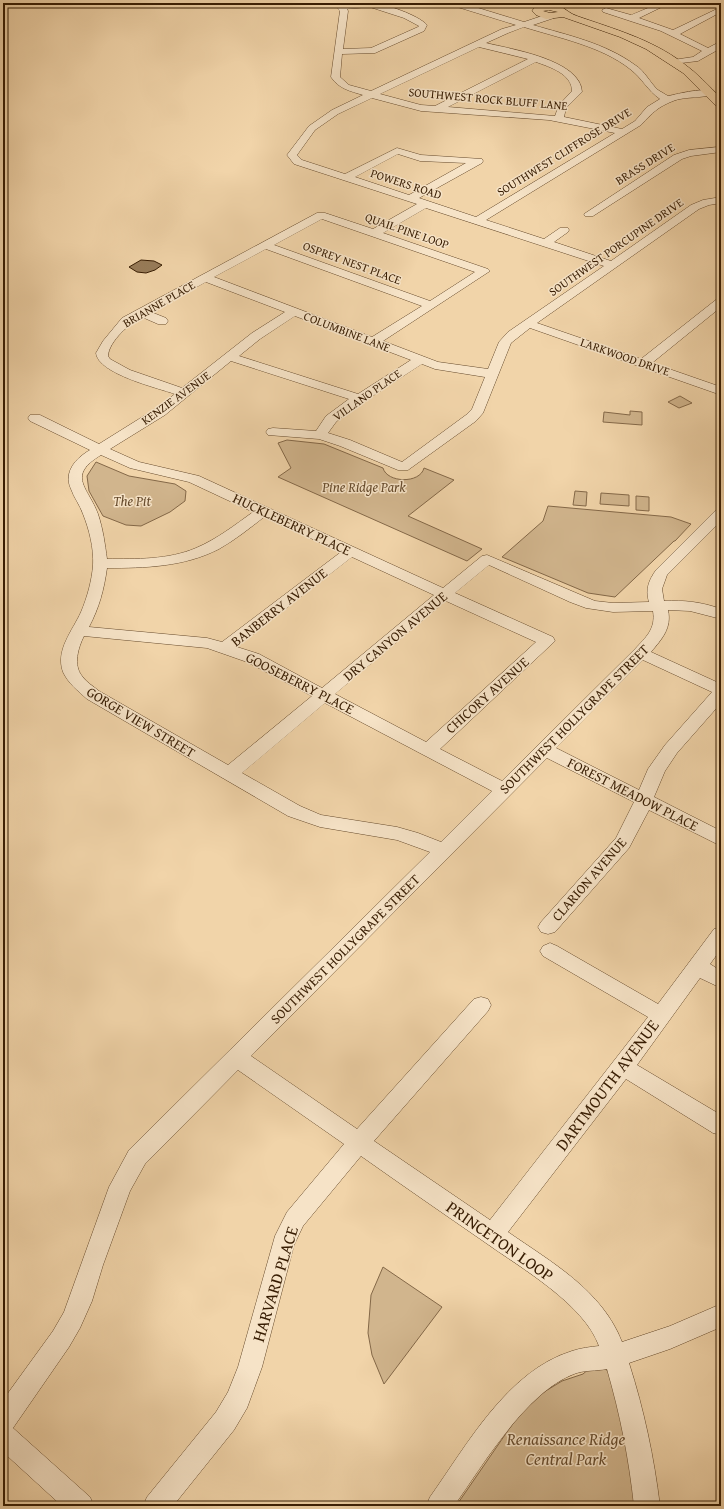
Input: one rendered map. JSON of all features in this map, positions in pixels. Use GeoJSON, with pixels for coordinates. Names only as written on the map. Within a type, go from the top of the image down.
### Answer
{"type":"FeatureCollection","features":[{"type":"Feature","properties":{"kind":"main road"},"geometry":{"type":"LineString","coordinates":[[537,12],[567,8],[610,31]]}},
{"type":"Feature","properties":{"kind":"main road"},"geometry":{"type":"LineString","coordinates":[[550,11],[610,31],[648,46],[676,62],[721,105]]}},
{"type":"Feature","properties":{"kind":"street"},"geometry":{"type":"LineString","coordinates":[[454,3],[586,44],[620,58],[632,66],[657,94],[668,100]]}},
{"type":"Feature","properties":{"kind":"street"},"geometry":{"type":"LineString","coordinates":[[516,3],[530,7],[537,12],[537,15],[522,24]]}},
{"type":"Feature","properties":{"kind":"street"},"geometry":{"type":"LineString","coordinates":[[525,3],[550,11]]}},
{"type":"Feature","properties":{"kind":"street"},"geometry":{"type":"LineString","coordinates":[[620,3],[606,10],[674,34],[708,51]]}},
{"type":"Feature","properties":{"kind":"street"},"geometry":{"type":"LineString","coordinates":[[631,18],[666,3]]}},
{"type":"Feature","properties":{"kind":"street"},"geometry":{"type":"LineString","coordinates":[[338,52],[372,50],[420,29],[423,25],[416,20],[374,6],[340,5]]}},
{"type":"Feature","properties":{"kind":"street","name":"SOUTHWEST ROCK BLUFF LANE"},"geometry":{"type":"LineString","coordinates":[[340,5],[344,11],[335,77],[337,81],[346,87],[411,106],[559,119],[594,124],[624,132]]}},
{"type":"Feature","properties":{"kind":"street"},"geometry":{"type":"LineString","coordinates":[[674,34],[721,9]]}},
{"type":"Feature","properties":{"kind":"street"},"geometry":{"type":"LineString","coordinates":[[371,95],[550,11]]}},
{"type":"Feature","properties":{"kind":"street"},"geometry":{"type":"LineString","coordinates":[[479,44],[535,59],[562,70],[575,82],[576,92],[562,107],[559,119]]}},
{"type":"Feature","properties":{"kind":"street"},"geometry":{"type":"LineString","coordinates":[[676,62],[695,59],[721,44]]}},
{"type":"Feature","properties":{"kind":"street"},"geometry":{"type":"LineString","coordinates":[[437,109],[535,59]]}},
{"type":"Feature","properties":{"kind":"street","name":"SOUTHWEST CLIFFROSE DRIVE"},"geometry":{"type":"LineString","coordinates":[[477,220],[624,132],[638,123],[653,107],[668,100],[686,95],[709,93]]}},
{"type":"Feature","properties":{"kind":"street","name":"POWERS ROAD"},"geometry":{"type":"LineString","coordinates":[[371,95],[335,112],[318,123],[298,145],[292,155],[298,162],[613,265]]}},
{"type":"Feature","properties":{"kind":"street"},"geometry":{"type":"LineString","coordinates":[[710,140],[720,151]]}},
{"type":"Feature","properties":{"kind":"street"},"geometry":{"type":"LineString","coordinates":[[346,178],[397,151],[420,158],[478,161],[410,199]]}},
{"type":"Feature","properties":{"kind":"street","name":"BRASS DRIVE"},"geometry":{"type":"LineString","coordinates":[[589,214],[678,157],[689,153],[720,151]]}},
{"type":"Feature","properties":{"kind":"street","name":"SOUTHWEST PORCUPINE DRIVE"},"geometry":{"type":"LineString","coordinates":[[320,435],[345,443],[403,467],[471,418],[478,410],[505,342],[512,335],[695,207],[707,202],[721,200]]}},
{"type":"Feature","properties":{"kind":"street"},"geometry":{"type":"LineString","coordinates":[[374,233],[425,204]]}},
{"type":"Feature","properties":{"kind":"street","name":"QUAIL PINE LOOP"},"geometry":{"type":"LineString","coordinates":[[205,278],[321,215],[484,271],[374,342]]}},
{"type":"Feature","properties":{"kind":"street"},"geometry":{"type":"LineString","coordinates":[[545,243],[564,230]]}},
{"type":"Feature","properties":{"kind":"street","name":"OSPREY NEST PLACE"},"geometry":{"type":"LineString","coordinates":[[265,245],[431,305]]}},
{"type":"Feature","properties":{"kind":"street","name":"COLUMBINE LANE"},"geometry":{"type":"LineString","coordinates":[[205,278],[420,360],[446,368],[493,374]]}},
{"type":"Feature","properties":{"kind":"street","name":"BRIANNE PLACE"},"geometry":{"type":"LineString","coordinates":[[185,393],[114,367],[102,358],[101,353],[121,325],[205,278]]}},
{"type":"Feature","properties":{"kind":"street"},"geometry":{"type":"LineString","coordinates":[[643,364],[721,301]]}},
{"type":"Feature","properties":{"kind":"street"},"geometry":{"type":"LineString","coordinates":[[142,312],[162,321]]}},
{"type":"Feature","properties":{"kind":"street","name":"KENZIE AVENUE"},"geometry":{"type":"LineString","coordinates":[[99,450],[160,412],[256,336],[294,312]]}},
{"type":"Feature","properties":{"kind":"street","name":"LARKWOOD DRIVE"},"geometry":{"type":"LineString","coordinates":[[529,324],[721,392]]}},
{"type":"Feature","properties":{"kind":"street"},"geometry":{"type":"LineString","coordinates":[[230,357],[359,398]]}},
{"type":"Feature","properties":{"kind":"street","name":"VILLANO PLACE"},"geometry":{"type":"LineString","coordinates":[[320,435],[331,419],[359,398],[420,360]]}},
{"type":"Feature","properties":{"kind":"street","name":"HUCKLEBERRY PLACE"},"geometry":{"type":"LineString","coordinates":[[35,418],[99,450],[138,467],[171,472],[194,479],[547,641]]}},
{"type":"Feature","properties":{"kind":"street"},"geometry":{"type":"LineString","coordinates":[[273,432],[320,435]]}},
{"type":"Feature","properties":{"kind":"street","name":"GORGE VIEW STREET"},"geometry":{"type":"LineString","coordinates":[[99,450],[81,463],[74,476],[77,488],[90,512],[97,534],[100,564],[96,590],[89,612],[72,644],[69,662],[71,671],[82,687],[93,695],[294,811],[320,821],[382,829],[411,835],[429,842],[443,850]]}},
{"type":"Feature","properties":{"kind":"street"},"geometry":{"type":"LineString","coordinates":[[100,564],[160,562],[178,559],[198,553],[214,546],[263,511]]}},
{"type":"Feature","properties":{"kind":"street","name":"SOUTHWEST HOLLYGRAPE STREET"},"geometry":{"type":"LineString","coordinates":[[3,1421],[61,1339],[72,1320],[120,1187],[137,1157],[641,653],[661,627],[662,617],[654,590],[656,580],[661,573],[721,513]]}},
{"type":"Feature","properties":{"kind":"street","name":"BANBERRY AVENUE"},"geometry":{"type":"LineString","coordinates":[[225,648],[351,551]]}},
{"type":"Feature","properties":{"kind":"street","name":"DRY CANYON AVENUE"},"geometry":{"type":"LineString","coordinates":[[229,774],[487,559],[578,600],[596,606],[616,608],[658,606]]}},
{"type":"Feature","properties":{"kind":"street"},"geometry":{"type":"LineString","coordinates":[[658,606],[684,605],[710,610],[721,614]]}},
{"type":"Feature","properties":{"kind":"street","name":"GOOSEBERRY PLACE"},"geometry":{"type":"LineString","coordinates":[[79,632],[206,643],[253,658],[504,790]]}},
{"type":"Feature","properties":{"kind":"street","name":"CHICORY AVENUE"},"geometry":{"type":"LineString","coordinates":[[428,750],[547,641]]}},
{"type":"Feature","properties":{"kind":"street"},"geometry":{"type":"LineString","coordinates":[[641,653],[721,692]]}},
{"type":"Feature","properties":{"kind":"street","name":"CLARION AVENUE"},"geometry":{"type":"LineString","coordinates":[[548,927],[623,843],[636,819],[657,769],[671,749],[721,692]]}},
{"type":"Feature","properties":{"kind":"street","name":"FOREST MEADOW PLACE"},"geometry":{"type":"LineString","coordinates":[[544,750],[721,839]]}},
{"type":"Feature","properties":{"kind":"street","name":"DARTMOUTH AVENUE"},"geometry":{"type":"LineString","coordinates":[[492,1234],[624,1067],[696,966],[721,934]]}},
{"type":"Feature","properties":{"kind":"street"},"geometry":{"type":"LineString","coordinates":[[550,951],[661,1015]]}},
{"type":"Feature","properties":{"kind":"street"},"geometry":{"type":"LineString","coordinates":[[696,966],[721,980]]}},
{"type":"Feature","properties":{"kind":"street","name":"HARVARD PLACE"},"geometry":{"type":"LineString","coordinates":[[156,1506],[225,1421],[235,1406],[248,1374],[288,1230],[305,1205],[359,1142],[481,1005]]}},
{"type":"Feature","properties":{"kind":"street","name":"PRINCETON LOOP"},"geometry":{"type":"LineString","coordinates":[[237,1058],[492,1234],[568,1289],[589,1309],[606,1332],[630,1405],[648,1506]]}},
{"type":"Feature","properties":{"kind":"street"},"geometry":{"type":"LineString","coordinates":[[624,1067],[721,1126]]}},
{"type":"Feature","properties":{"kind":"street"},"geometry":{"type":"LineString","coordinates":[[439,1506],[504,1414],[523,1394],[549,1374],[568,1364],[615,1356],[698,1326],[721,1315]]}},
{"type":"Feature","properties":{"kind":"street"},"geometry":{"type":"LineString","coordinates":[[3,1436],[81,1506]]}},
{"type":"Feature","properties":{"kind":"green space"},"geometry":{"type":"Polygon","coordinates":[[[680,396],[692,403],[679,408],[668,402],[680,396]]]}},
{"type":"Feature","properties":{"kind":"green space"},"geometry":{"type":"Polygon","coordinates":[[[630,411],[642,412],[642,425],[603,422],[604,412],[630,415],[630,411]]]}},
{"type":"Feature","properties":{"kind":"green space","name":"Pine Ridge Park"},"geometry":{"type":"Polygon","coordinates":[[[287,440],[324,444],[383,468],[391,477],[397,479],[404,480],[416,477],[424,468],[454,480],[408,516],[482,549],[467,561],[278,477],[291,468],[278,443],[287,440]]]}},
{"type":"Feature","properties":{"kind":"green space","name":"The Pit"},"geometry":{"type":"Polygon","coordinates":[[[96,462],[129,476],[175,484],[186,491],[185,501],[170,512],[141,526],[126,525],[103,516],[89,491],[87,476],[96,462]]]}},
{"type":"Feature","properties":{"kind":"green space"},"geometry":{"type":"Polygon","coordinates":[[[575,491],[587,492],[586,506],[573,505],[575,491]]]}},
{"type":"Feature","properties":{"kind":"green space"},"geometry":{"type":"Polygon","coordinates":[[[601,493],[629,495],[629,506],[600,504],[601,493]]]}},
{"type":"Feature","properties":{"kind":"green space"},"geometry":{"type":"Polygon","coordinates":[[[636,496],[649,497],[649,511],[636,510],[636,496]]]}},
{"type":"Feature","properties":{"kind":"green space"},"geometry":{"type":"Polygon","coordinates":[[[548,506],[671,517],[691,524],[615,597],[588,593],[502,557],[543,521],[548,506]]]}},
{"type":"Feature","properties":{"kind":"green space"},"geometry":{"type":"Polygon","coordinates":[[[383,1267],[442,1307],[384,1384],[372,1355],[368,1333],[371,1295],[383,1267]]]}},
{"type":"Feature","properties":{"kind":"green space","name":"Renaissance Ridge Central Park"},"geometry":{"type":"Polygon","coordinates":[[[590,1368],[605,1369],[611,1373],[628,1456],[635,1506],[456,1506],[518,1416],[544,1392],[562,1381],[583,1374],[590,1368]]]}},
{"type":"Feature","properties":{"kind":"building"},"geometry":{"type":"Polygon","coordinates":[[[141,260],[154,261],[162,265],[155,270],[146,273],[137,272],[129,267],[141,260]]]}}]}
